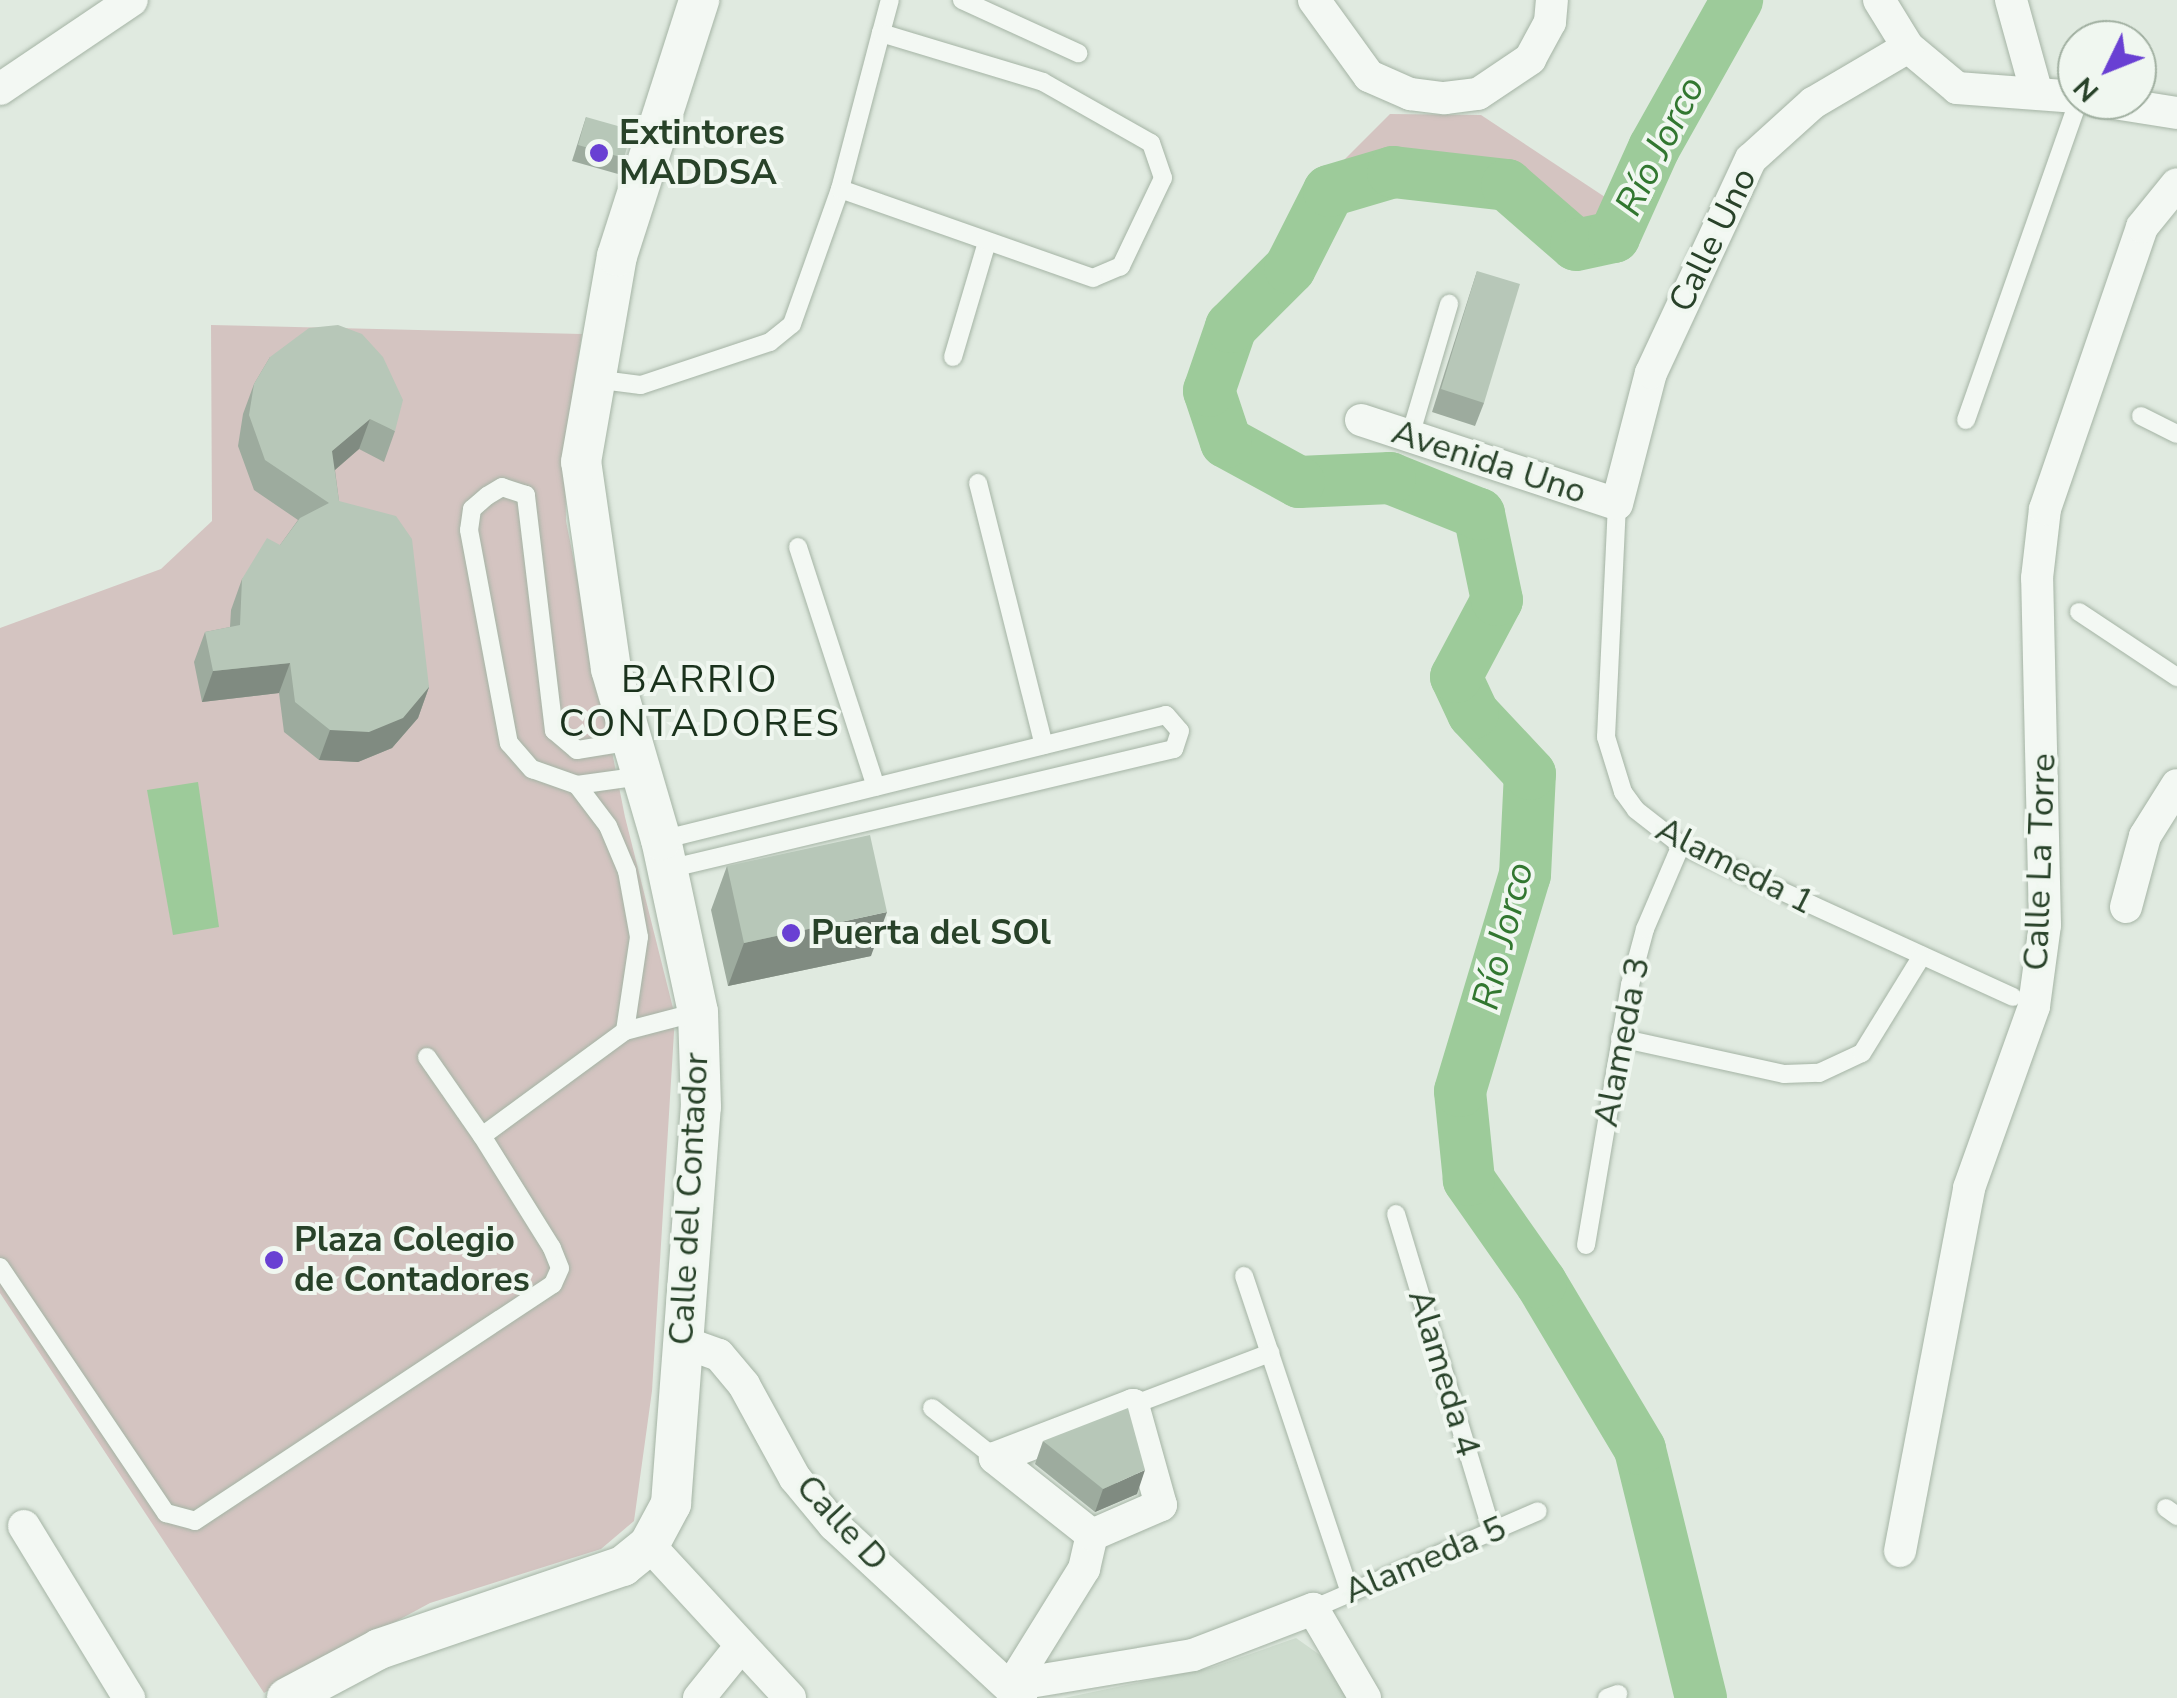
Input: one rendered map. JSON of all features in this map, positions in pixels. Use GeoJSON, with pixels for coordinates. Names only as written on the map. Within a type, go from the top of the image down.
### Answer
{"type":"FeatureCollection","features":[{"type":"Feature","properties":{"kind":"street"},"geometry":{"type":"LineString","coordinates":[[0,89],[132,0]]}},
{"type":"Feature","properties":{"kind":"street","name":"Calle del Contador"},"geometry":{"type":"LineString","coordinates":[[649,1545],[671,1504],[680,1341],[701,1108],[698,1012],[665,855],[611,668],[581,462],[592,379],[617,256],[699,0]]}},
{"type":"Feature","properties":{"kind":"street"},"geometry":{"type":"LineString","coordinates":[[1314,0],[1369,76],[1410,94],[1446,98],[1478,94],[1530,59],[1550,22],[1552,0]]}},
{"type":"Feature","properties":{"kind":"street"},"geometry":{"type":"LineString","coordinates":[[1879,0],[1908,47],[1957,88],[2057,94]]}},
{"type":"Feature","properties":{"kind":"street"},"geometry":{"type":"LineString","coordinates":[[2011,0],[2036,90]]}},
{"type":"Feature","properties":{"kind":"street","name":"Calle Uno"},"geometry":{"type":"LineString","coordinates":[[1618,504],[1651,373],[1751,159],[1812,103],[1908,47]]}},
{"type":"Feature","properties":{"kind":"street","name":"Calle La Torre"},"geometry":{"type":"LineString","coordinates":[[1900,1551],[1970,1188],[2034,1006],[2045,926],[2037,578],[2044,509],[2142,227],[2177,184]]}},
{"type":"Feature","properties":{"kind":"street","name":"Avenida Uno"},"geometry":{"type":"LineString","coordinates":[[1361,420],[1618,504]]}},
{"type":"Feature","properties":{"kind":"street"},"geometry":{"type":"LineString","coordinates":[[2126,907],[2145,836],[2177,784]]}},
{"type":"Feature","properties":{"kind":"street","name":"Calle D"},"geometry":{"type":"LineString","coordinates":[[680,1341],[719,1356],[744,1385],[795,1478],[834,1526],[1017,1692]]}},
{"type":"Feature","properties":{"kind":"street"},"geometry":{"type":"LineString","coordinates":[[995,1458],[1133,1405],[1160,1505],[1092,1535]]}},
{"type":"Feature","properties":{"kind":"street"},"geometry":{"type":"LineString","coordinates":[[995,1458],[1092,1535]]}},
{"type":"Feature","properties":{"kind":"street"},"geometry":{"type":"LineString","coordinates":[[24,1526],[130,1698]]}},
{"type":"Feature","properties":{"kind":"street"},"geometry":{"type":"LineString","coordinates":[[1017,1692],[1084,1569],[1092,1535]]}},
{"type":"Feature","properties":{"kind":"street"},"geometry":{"type":"LineString","coordinates":[[307,1693],[470,1614],[623,1566],[649,1545],[790,1698]]}},
{"type":"Feature","properties":{"kind":"street"},"geometry":{"type":"LineString","coordinates":[[1017,1692],[1192,1655],[1312,1609],[1364,1698]]}},
{"type":"Feature","properties":{"kind":"street"},"geometry":{"type":"LineString","coordinates":[[699,1698],[742,1646]]}},
{"type":"Feature","properties":{"kind":"lane"},"geometry":{"type":"LineString","coordinates":[[592,379],[641,385],[784,333],[840,189],[890,0]]}},
{"type":"Feature","properties":{"kind":"lane"},"geometry":{"type":"LineString","coordinates":[[962,0],[1078,53]]}},
{"type":"Feature","properties":{"kind":"lane"},"geometry":{"type":"LineString","coordinates":[[840,189],[1093,278],[1121,266],[1163,178],[1161,160],[1138,134],[1044,82],[881,33]]}},
{"type":"Feature","properties":{"kind":"lane"},"geometry":{"type":"LineString","coordinates":[[1966,420],[2070,120]]}},
{"type":"Feature","properties":{"kind":"lane"},"geometry":{"type":"LineString","coordinates":[[953,357],[987,242]]}},
{"type":"Feature","properties":{"kind":"lane"},"geometry":{"type":"LineString","coordinates":[[1410,436],[1450,304]]}},
{"type":"Feature","properties":{"kind":"lane"},"geometry":{"type":"LineString","coordinates":[[2141,416],[2177,434]]}},
{"type":"Feature","properties":{"kind":"lane"},"geometry":{"type":"LineString","coordinates":[[978,483],[1044,746]]}},
{"type":"Feature","properties":{"kind":"lane"},"geometry":{"type":"LineString","coordinates":[[625,1031],[638,937],[628,870],[608,826],[576,784],[532,768],[508,743],[469,530],[472,509],[502,487],[526,495],[554,731],[576,750],[637,758]]}},
{"type":"Feature","properties":{"kind":"lane","name":"Alameda 1"},"geometry":{"type":"LineString","coordinates":[[1618,504],[1606,737],[1622,792],[1651,828],[1681,845],[2013,997]]}},
{"type":"Feature","properties":{"kind":"lane"},"geometry":{"type":"LineString","coordinates":[[798,547],[876,787]]}},
{"type":"Feature","properties":{"kind":"lane"},"geometry":{"type":"LineString","coordinates":[[2079,612],[2177,677]]}},
{"type":"Feature","properties":{"kind":"lane"},"geometry":{"type":"LineString","coordinates":[[1166,715],[1180,732],[1174,749],[665,855],[876,787],[1166,715]]}},
{"type":"Feature","properties":{"kind":"lane"},"geometry":{"type":"LineString","coordinates":[[576,784],[637,758]]}},
{"type":"Feature","properties":{"kind":"lane","name":"Alameda 3"},"geometry":{"type":"LineString","coordinates":[[1586,1245],[1620,1038],[1645,928],[1681,845]]}},
{"type":"Feature","properties":{"kind":"lane"},"geometry":{"type":"LineString","coordinates":[[1620,1038],[1784,1074],[1819,1074],[1862,1054],[1922,956]]}},
{"type":"Feature","properties":{"kind":"lane"},"geometry":{"type":"LineString","coordinates":[[482,1136],[625,1031],[698,1012]]}},
{"type":"Feature","properties":{"kind":"lane"},"geometry":{"type":"LineString","coordinates":[[0,1267],[166,1512],[195,1521],[553,1284],[560,1268],[552,1248],[427,1057]]}},
{"type":"Feature","properties":{"kind":"lane","name":"Alameda 4"},"geometry":{"type":"LineString","coordinates":[[1396,1214],[1492,1531]]}},
{"type":"Feature","properties":{"kind":"lane"},"geometry":{"type":"LineString","coordinates":[[1244,1276],[1350,1592]]}},
{"type":"Feature","properties":{"kind":"lane"},"geometry":{"type":"LineString","coordinates":[[1133,1405],[1270,1353]]}},
{"type":"Feature","properties":{"kind":"lane"},"geometry":{"type":"LineString","coordinates":[[932,1408],[995,1458]]}},
{"type":"Feature","properties":{"kind":"lane","name":"Alameda 5"},"geometry":{"type":"LineString","coordinates":[[1312,1609],[1538,1512]]}},
{"type":"Feature","properties":{"kind":"shaded area"},"geometry":{"type":"Polygon","coordinates":[[[1390,114],[1481,115],[1611,201],[1588,228],[1575,230],[1513,174],[1390,162],[1323,181],[1390,114]]]}},
{"type":"Feature","properties":{"kind":"shaded area"},"geometry":{"type":"Polygon","coordinates":[[[211,325],[582,334],[565,443],[566,521],[625,817],[675,1016],[652,1391],[634,1521],[601,1549],[430,1603],[264,1693],[0,1293],[0,628],[161,569],[212,521],[211,325]]]}},
{"type":"Feature","properties":{"kind":"shaded area"},"geometry":{"type":"Polygon","coordinates":[[[198,782],[219,927],[173,935],[147,790],[198,782]]]}},
{"type":"Feature","properties":{"kind":"shaded area"},"geometry":{"type":"Polygon","coordinates":[[[1296,1638],[1320,1655],[1347,1698],[1064,1698],[1213,1667],[1296,1638]]]}},
{"type":"Feature","properties":{"kind":"building"},"geometry":{"type":"Polygon","coordinates":[[[586,117],[632,130],[624,158],[578,145],[586,117]]]}},
{"type":"Feature","properties":{"kind":"building"},"geometry":{"type":"Polygon","coordinates":[[[1477,271],[1520,284],[1484,403],[1441,389],[1477,271]]]}},
{"type":"Feature","properties":{"kind":"building"},"geometry":{"type":"Polygon","coordinates":[[[338,325],[362,334],[383,357],[403,400],[395,431],[370,419],[332,451],[339,501],[396,516],[412,539],[429,687],[403,718],[369,732],[330,730],[295,702],[290,663],[213,671],[205,632],[240,625],[242,579],[267,538],[280,545],[300,518],[329,503],[265,460],[249,415],[254,384],[270,357],[309,328],[338,325]]]}},
{"type":"Feature","properties":{"kind":"building"},"geometry":{"type":"Polygon","coordinates":[[[870,835],[887,912],[744,943],[727,866],[870,835]]]}},
{"type":"Feature","properties":{"kind":"building"},"geometry":{"type":"Polygon","coordinates":[[[1128,1408],[1145,1470],[1103,1489],[1043,1441],[1128,1408]]]}},
{"type":"Feature","properties":{"kind":"waterway","name":"Río Jorco"},"geometry":{"type":"LineString","coordinates":[[1701,1698],[1640,1449],[1541,1283],[1469,1180],[1460,1091],[1525,875],[1530,774],[1473,713],[1456,677],[1497,600],[1479,514],[1390,478],[1299,482],[1226,442],[1209,391],[1231,327],[1290,268],[1329,191],[1393,172],[1507,185],[1576,245],[1614,237],[1654,148],[1737,0]]}},
{"type":"Feature","properties":{"kind":"place","name":"Extintores MADDSA"},"geometry":{"type":"Point","coordinates":[599,153]}},
{"type":"Feature","properties":{"kind":"place","name":"Puerta del SOl"},"geometry":{"type":"Point","coordinates":[791,933]}},
{"type":"Feature","properties":{"kind":"place","name":"Plaza Colegio de Contadores"},"geometry":{"type":"Point","coordinates":[274,1260]}},
{"type":"Feature","properties":{"kind":"district","name":"BARRIO CONTADORES"},"geometry":{"type":"Point","coordinates":[700,702]}}]}
